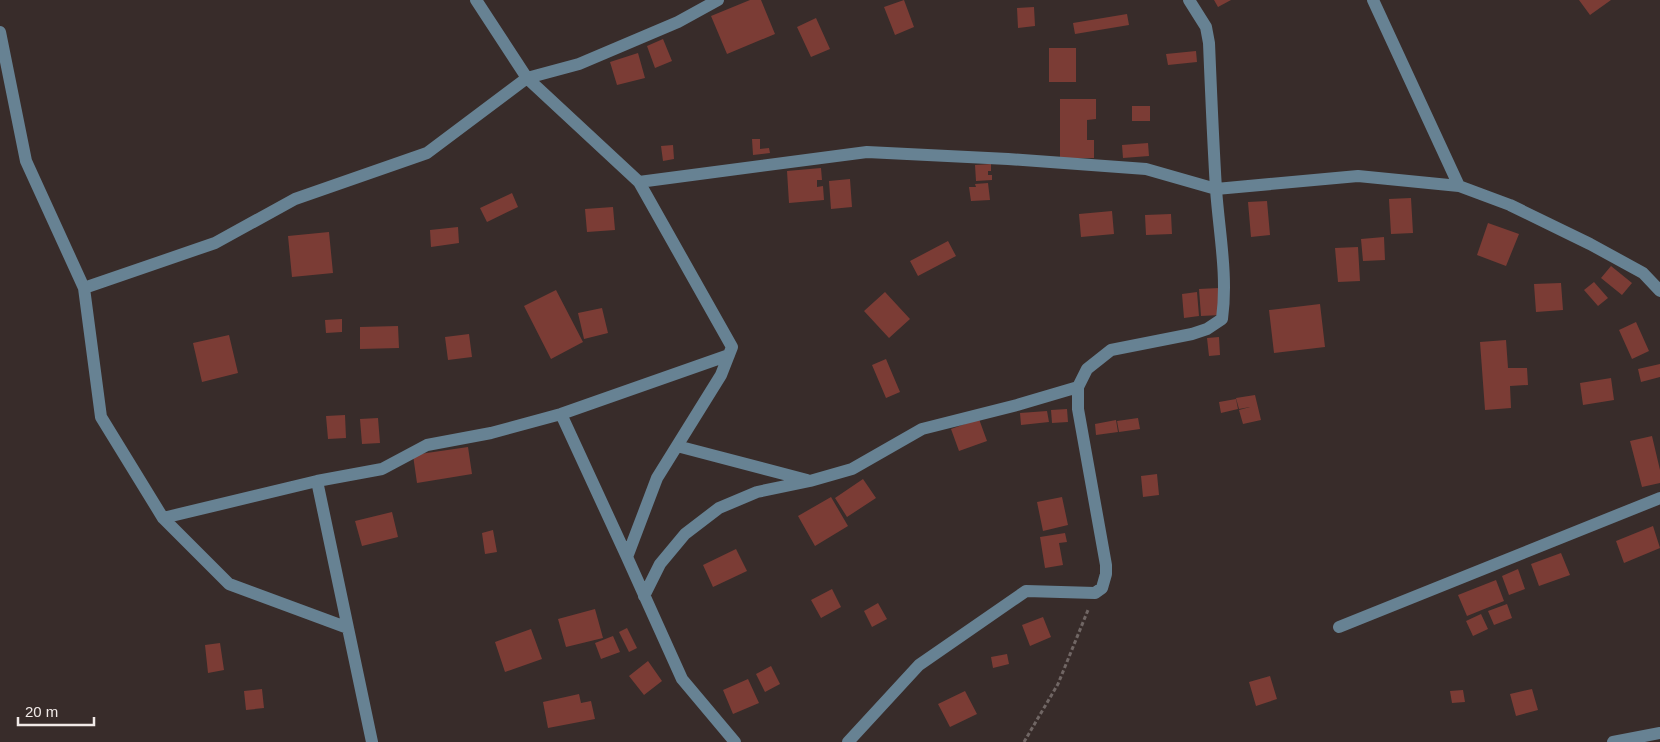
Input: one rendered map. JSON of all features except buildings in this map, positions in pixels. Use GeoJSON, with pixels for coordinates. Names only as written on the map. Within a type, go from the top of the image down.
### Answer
{"type":"FeatureCollection","features":[{"type":"Feature","properties":{"kind":"street"},"geometry":{"type":"LineString","coordinates":[[476,0],[527,78],[639,182],[732,347],[721,375],[657,478],[627,557]]}},
{"type":"Feature","properties":{"kind":"street"},"geometry":{"type":"LineString","coordinates":[[84,288],[215,244],[295,199],[427,153],[527,78],[578,64],[678,22],[718,0]]}},
{"type":"Feature","properties":{"kind":"street"},"geometry":{"type":"LineString","coordinates":[[848,742],[918,665],[1026,591],[1094,594],[1102,588],[1106,574],[1106,565],[1078,409],[1078,387],[1087,369],[1111,350],[1192,334],[1207,329],[1222,320],[1224,280],[1216,189],[1209,43],[1206,26],[1189,0]]}},
{"type":"Feature","properties":{"kind":"street"},"geometry":{"type":"LineString","coordinates":[[1373,0],[1459,186]]}},
{"type":"Feature","properties":{"kind":"street"},"geometry":{"type":"LineString","coordinates":[[0,32],[26,161],[84,288],[101,417],[163,518],[229,584],[348,628]]}},
{"type":"Feature","properties":{"kind":"street"},"geometry":{"type":"LineString","coordinates":[[639,182],[867,152],[1008,159],[1146,169],[1216,189],[1358,176],[1459,186],[1510,205],[1590,244],[1643,273],[1660,291]]}},
{"type":"Feature","properties":{"kind":"street"},"geometry":{"type":"LineString","coordinates":[[163,518],[317,481],[382,469],[427,445],[491,433],[561,414],[729,355]]}},
{"type":"Feature","properties":{"kind":"street"},"geometry":{"type":"LineString","coordinates":[[644,596],[660,564],[672,548],[685,534],[719,508],[757,492],[810,481],[852,469],[922,429],[1017,405],[1078,387]]}},
{"type":"Feature","properties":{"kind":"street"},"geometry":{"type":"LineString","coordinates":[[561,414],[682,679],[735,742]]}},
{"type":"Feature","properties":{"kind":"street"},"geometry":{"type":"LineString","coordinates":[[678,446],[810,481]]}},
{"type":"Feature","properties":{"kind":"street"},"geometry":{"type":"LineString","coordinates":[[317,481],[372,742]]}},
{"type":"Feature","properties":{"kind":"street"},"geometry":{"type":"LineString","coordinates":[[1339,627],[1660,498]]}},
{"type":"Feature","properties":{"kind":"street"},"geometry":{"type":"LineString","coordinates":[[1613,742],[1660,733]]}},
{"type":"Feature","properties":{"kind":"path"},"geometry":{"type":"LineString","coordinates":[[1024,742],[1058,684],[1094,594]]}}]}
